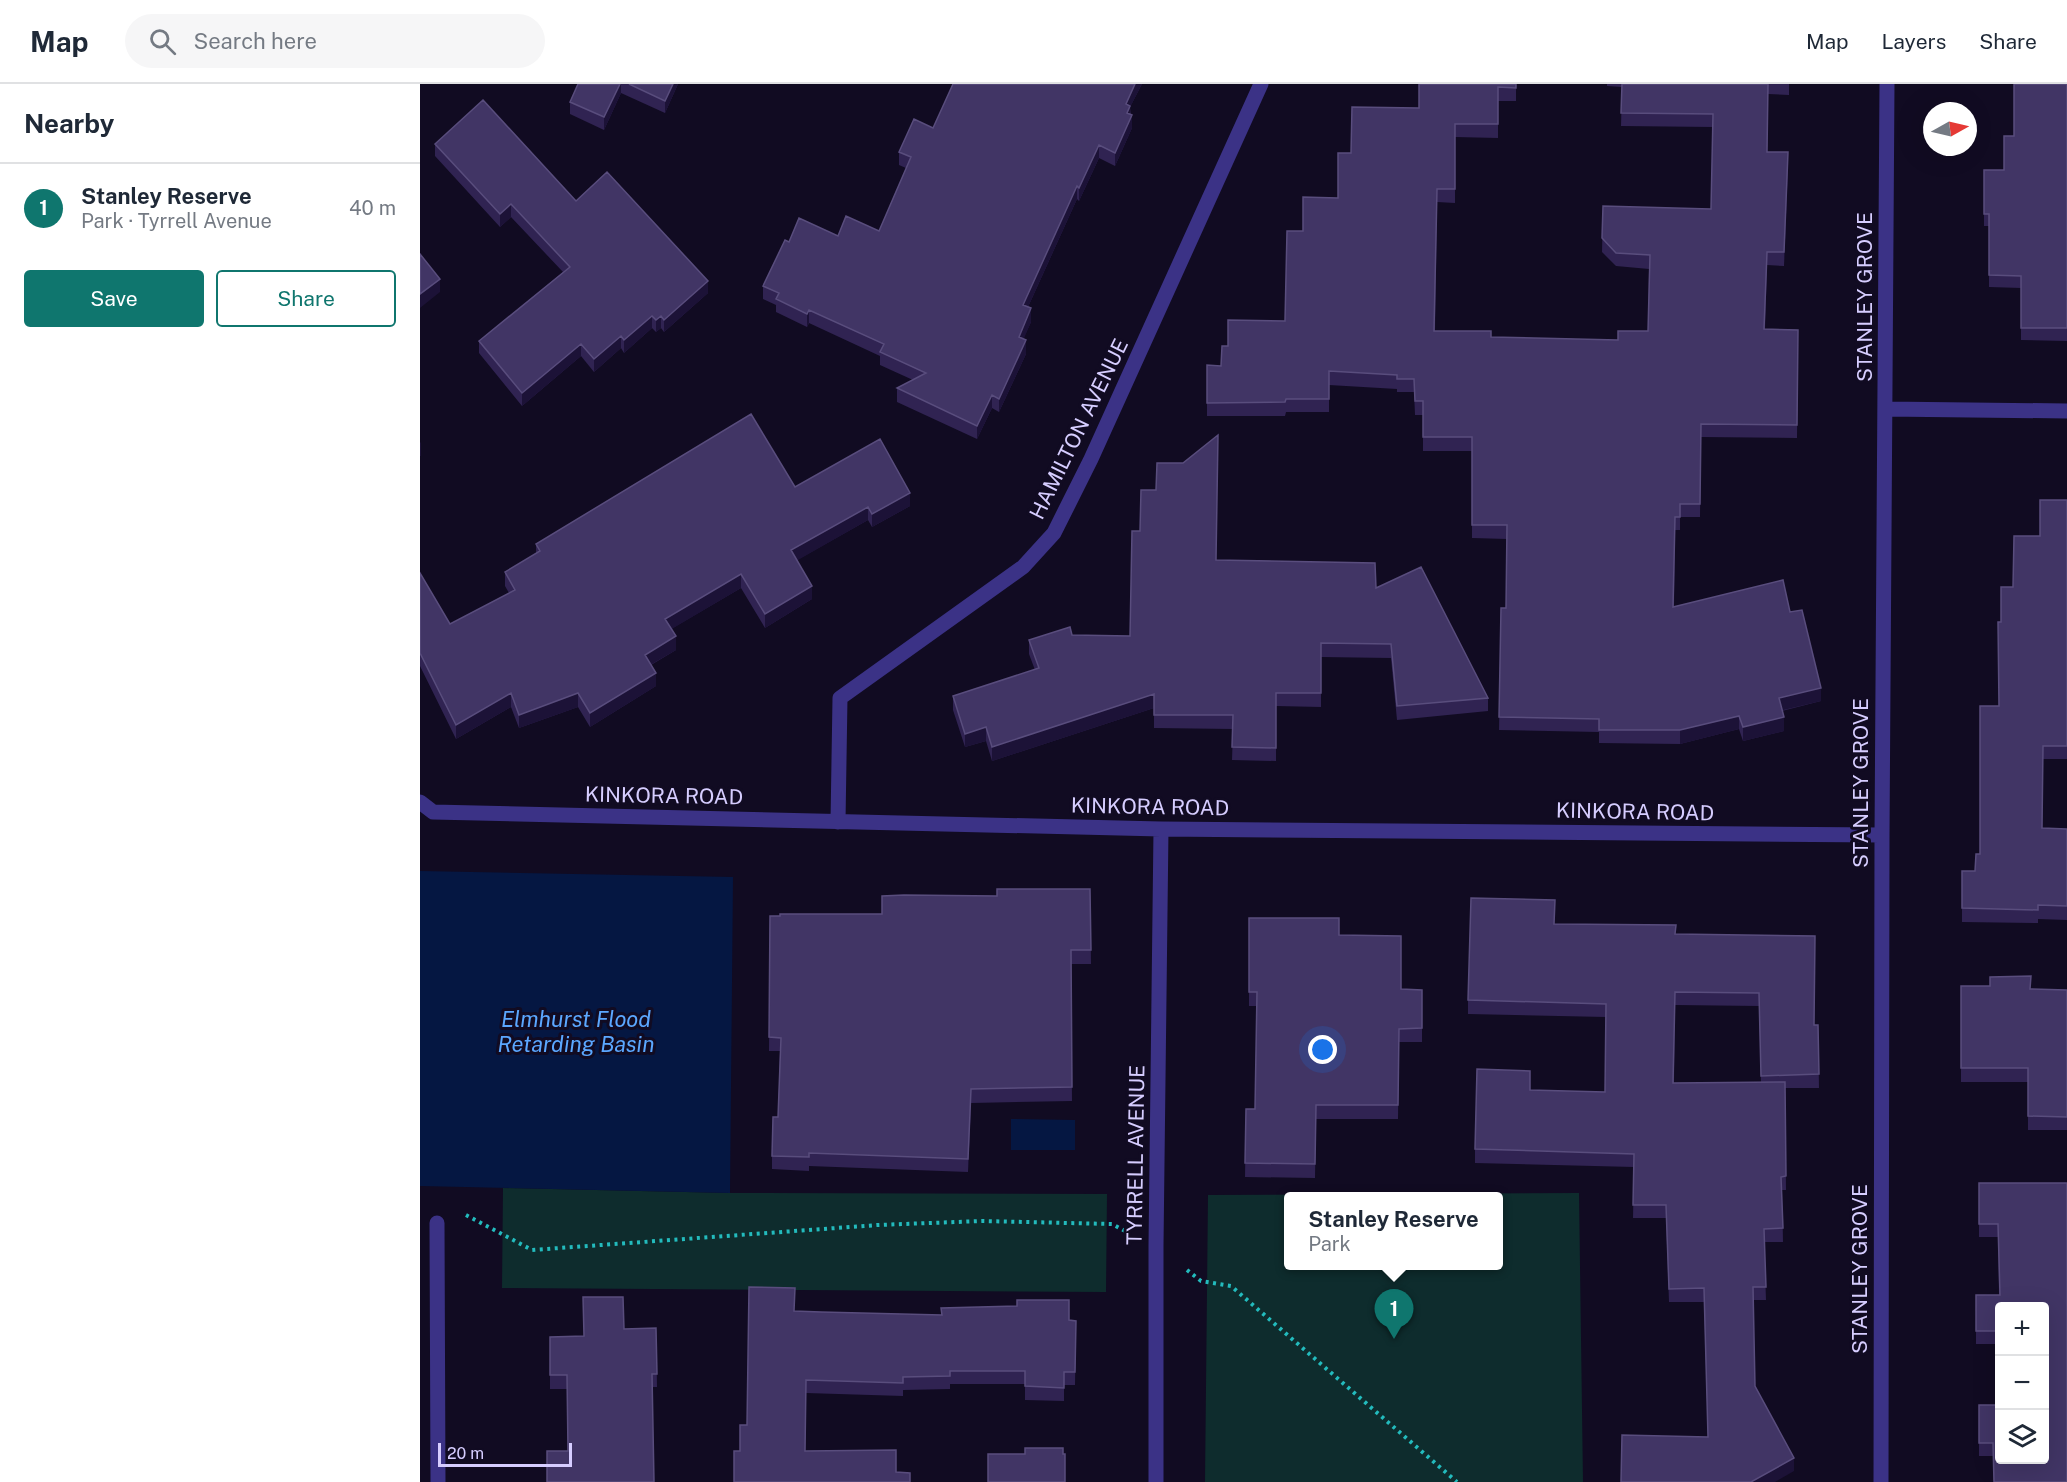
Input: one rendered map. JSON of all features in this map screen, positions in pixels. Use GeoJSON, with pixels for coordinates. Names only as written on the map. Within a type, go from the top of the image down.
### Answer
{"type":"FeatureCollection","features":[{"type":"Feature","properties":{"kind":"street","name":"HAMILTON AVENUE"},"geometry":{"type":"LineString","coordinates":[[838,822],[840,698],[1023,567],[1054,533],[1091,459],[1261,84]]}},
{"type":"Feature","properties":{"kind":"street","name":"STANLEY GROVE"},"geometry":{"type":"LineString","coordinates":[[1881,1482],[1887,84]]}},
{"type":"Feature","properties":{"kind":"street"},"geometry":{"type":"LineString","coordinates":[[1886,409],[2067,411]]}},
{"type":"Feature","properties":{"kind":"street","name":"KINKORA ROAD"},"geometry":{"type":"LineString","coordinates":[[420,802],[433,812],[838,822],[1161,829],[1882,835]]}},
{"type":"Feature","properties":{"kind":"street","name":"TYRRELL AVENUE"},"geometry":{"type":"LineString","coordinates":[[1156,1482],[1156,1246],[1161,829]]}},
{"type":"Feature","properties":{"kind":"street"},"geometry":{"type":"LineString","coordinates":[[437,1223],[438,1482]]}},
{"type":"Feature","properties":{"kind":"path"},"geometry":{"type":"LineString","coordinates":[[462,1212],[532,1250],[878,1225],[982,1221],[1112,1224],[1156,1246],[1201,1281],[1231,1286],[1457,1482]]}},
{"type":"Feature","properties":{"kind":"green space"},"geometry":{"type":"Polygon","coordinates":[[[503,1188],[730,1193],[1107,1194],[1106,1292],[502,1288],[503,1188]]]}},
{"type":"Feature","properties":{"kind":"green space"},"geometry":{"type":"Polygon","coordinates":[[[1503,1193],[1579,1193],[1583,1482],[1205,1482],[1208,1195],[1284,1195],[1284,1270],[1503,1270],[1503,1193]]]}},
{"type":"Feature","properties":{"kind":"water","name":"Elmhurst Flood Retarding Basin"},"geometry":{"type":"Polygon","coordinates":[[[420,871],[733,877],[730,1193],[420,1186],[420,871]]]}},
{"type":"Feature","properties":{"kind":"water"},"geometry":{"type":"Polygon","coordinates":[[[1011,1119],[1075,1120],[1075,1150],[1011,1150],[1011,1119]]]}},
{"type":"Feature","properties":{"kind":"building"},"geometry":{"type":"Polygon","coordinates":[[[578,84],[620,84],[604,117],[570,102],[578,84]]]}},
{"type":"Feature","properties":{"kind":"building"},"geometry":{"type":"Polygon","coordinates":[[[629,84],[673,84],[665,101],[629,84]]]}},
{"type":"Feature","properties":{"kind":"building"},"geometry":{"type":"Polygon","coordinates":[[[953,84],[1135,84],[1126,104],[1130,106],[1127,113],[1132,115],[1115,153],[1099,145],[1079,188],[1077,186],[1023,305],[1031,308],[1019,337],[1026,340],[999,399],[992,395],[977,426],[897,388],[926,373],[880,352],[884,344],[809,310],[807,314],[776,299],[779,293],[763,286],[785,240],[789,242],[799,218],[838,236],[846,216],[879,231],[911,157],[899,152],[914,119],[933,128],[953,84]]]}},
{"type":"Feature","properties":{"kind":"building"},"geometry":{"type":"Polygon","coordinates":[[[1419,84],[1516,84],[1516,88],[1498,87],[1498,124],[1455,124],[1455,189],[1437,189],[1434,331],[1491,331],[1491,337],[1618,340],[1618,331],[1648,331],[1650,255],[1616,253],[1602,238],[1603,206],[1711,209],[1713,114],[1621,113],[1622,84],[1768,84],[1767,152],[1788,152],[1784,252],[1767,252],[1764,329],[1798,330],[1797,425],[1701,424],[1700,504],[1680,504],[1680,517],[1675,517],[1673,607],[1783,580],[1790,612],[1802,610],[1821,688],[1779,698],[1784,717],[1743,727],[1739,716],[1680,730],[1599,730],[1599,719],[1499,717],[1501,608],[1506,608],[1507,525],[1472,525],[1472,437],[1423,437],[1423,401],[1415,401],[1414,379],[1397,379],[1397,375],[1329,371],[1329,399],[1207,403],[1207,365],[1221,366],[1222,346],[1228,346],[1228,320],[1285,321],[1287,231],[1303,231],[1303,197],[1338,198],[1338,153],[1351,153],[1352,107],[1419,108],[1419,84]]]}},
{"type":"Feature","properties":{"kind":"building"},"geometry":{"type":"Polygon","coordinates":[[[2014,84],[2067,84],[2067,328],[2021,328],[2021,276],[1989,275],[1989,214],[1984,214],[1984,170],[2004,170],[2004,136],[2014,136],[2014,84]]]}},
{"type":"Feature","properties":{"kind":"building"},"geometry":{"type":"Polygon","coordinates":[[[483,100],[576,201],[607,172],[708,281],[664,320],[661,316],[656,320],[652,316],[624,340],[621,336],[594,359],[581,344],[522,393],[479,341],[570,267],[511,204],[500,214],[435,144],[483,100]]]}},
{"type":"Feature","properties":{"kind":"building"},"geometry":{"type":"Polygon","coordinates":[[[420,254],[440,279],[420,294],[420,254]]]}},
{"type":"Feature","properties":{"kind":"building"},"geometry":{"type":"Polygon","coordinates":[[[751,414],[795,487],[880,439],[910,493],[872,514],[868,507],[791,550],[812,586],[765,614],[741,574],[665,619],[676,636],[645,655],[656,673],[590,713],[578,693],[519,715],[511,693],[456,725],[420,653],[420,573],[450,624],[515,590],[505,572],[540,551],[536,544],[751,414]]]}},
{"type":"Feature","properties":{"kind":"building"},"geometry":{"type":"Polygon","coordinates":[[[1218,435],[1216,560],[1375,563],[1376,588],[1421,567],[1488,698],[1397,706],[1391,644],[1321,643],[1321,693],[1276,693],[1276,748],[1232,747],[1233,715],[1154,715],[1154,694],[992,747],[986,727],[965,734],[953,696],[1039,668],[1029,640],[1070,627],[1072,635],[1130,636],[1132,531],[1140,531],[1141,490],[1156,490],[1157,463],[1183,463],[1218,435]]]}},
{"type":"Feature","properties":{"kind":"building"},"geometry":{"type":"Polygon","coordinates":[[[2040,500],[2067,500],[2067,746],[2043,746],[2042,828],[2067,829],[2067,906],[2038,905],[2038,910],[1962,908],[1962,871],[1975,871],[1976,854],[1980,854],[1980,706],[1999,706],[1998,622],[2001,622],[2001,587],[2013,587],[2014,536],[2040,536],[2040,500]]]}},
{"type":"Feature","properties":{"kind":"building"},"geometry":{"type":"Polygon","coordinates":[[[997,889],[1090,889],[1091,950],[1071,950],[1072,1087],[971,1089],[968,1159],[809,1153],[809,1157],[772,1156],[773,1117],[778,1117],[781,1038],[769,1037],[770,916],[780,916],[780,914],[882,914],[882,896],[997,896],[997,889]]]}},
{"type":"Feature","properties":{"kind":"building"},"geometry":{"type":"Polygon","coordinates":[[[1471,898],[1555,900],[1554,924],[1676,925],[1675,934],[1815,936],[1814,1025],[1818,1025],[1819,1074],[1761,1076],[1759,993],[1675,992],[1673,1083],[1785,1082],[1786,1176],[1781,1177],[1783,1228],[1764,1229],[1766,1287],[1753,1287],[1755,1386],[1794,1458],[1751,1482],[1621,1482],[1622,1435],[1708,1437],[1704,1288],[1669,1289],[1666,1205],[1633,1205],[1634,1154],[1475,1149],[1477,1069],[1530,1071],[1530,1090],[1605,1092],[1606,1004],[1468,1000],[1471,898]]]}},
{"type":"Feature","properties":{"kind":"building"},"geometry":{"type":"Polygon","coordinates":[[[1249,918],[1339,918],[1339,935],[1401,936],[1401,989],[1422,990],[1422,1028],[1399,1029],[1398,1105],[1316,1105],[1315,1164],[1245,1163],[1246,1109],[1255,1109],[1257,992],[1249,992],[1249,918]]]}},
{"type":"Feature","properties":{"kind":"building"},"geometry":{"type":"Polygon","coordinates":[[[2031,976],[2030,989],[2067,990],[2067,1117],[2028,1116],[2028,1068],[1961,1068],[1961,986],[1990,986],[1990,977],[2031,976]]]}},
{"type":"Feature","properties":{"kind":"building"},"geometry":{"type":"Polygon","coordinates":[[[1979,1183],[2067,1183],[2067,1482],[1994,1482],[1993,1443],[1979,1443],[1979,1405],[1995,1405],[1995,1464],[2049,1464],[2049,1302],[1995,1302],[1995,1331],[1976,1331],[1976,1295],[2000,1295],[1998,1224],[1979,1224],[1979,1183]]]}},
{"type":"Feature","properties":{"kind":"building"},"geometry":{"type":"Polygon","coordinates":[[[749,1287],[795,1288],[794,1311],[942,1315],[941,1308],[1017,1306],[1017,1300],[1069,1300],[1069,1320],[1076,1321],[1075,1372],[1064,1372],[1064,1388],[1025,1386],[1025,1371],[950,1371],[950,1376],[903,1377],[903,1383],[806,1380],[805,1451],[896,1450],[896,1472],[910,1473],[910,1482],[734,1482],[734,1451],[740,1451],[740,1425],[747,1425],[749,1287]]]}},
{"type":"Feature","properties":{"kind":"building"},"geometry":{"type":"Polygon","coordinates":[[[583,1297],[623,1297],[624,1329],[656,1328],[657,1374],[652,1374],[654,1482],[547,1482],[547,1451],[568,1451],[567,1375],[550,1375],[550,1337],[584,1336],[583,1297]]]}},
{"type":"Feature","properties":{"kind":"building"},"geometry":{"type":"Polygon","coordinates":[[[1025,1448],[1063,1448],[1065,1482],[988,1482],[988,1454],[1025,1454],[1025,1448]]]}},
{"type":"Feature","properties":{"kind":"place","name":"Stanley Reserve"},"geometry":{"type":"Point","coordinates":[1394,1339]}}]}
